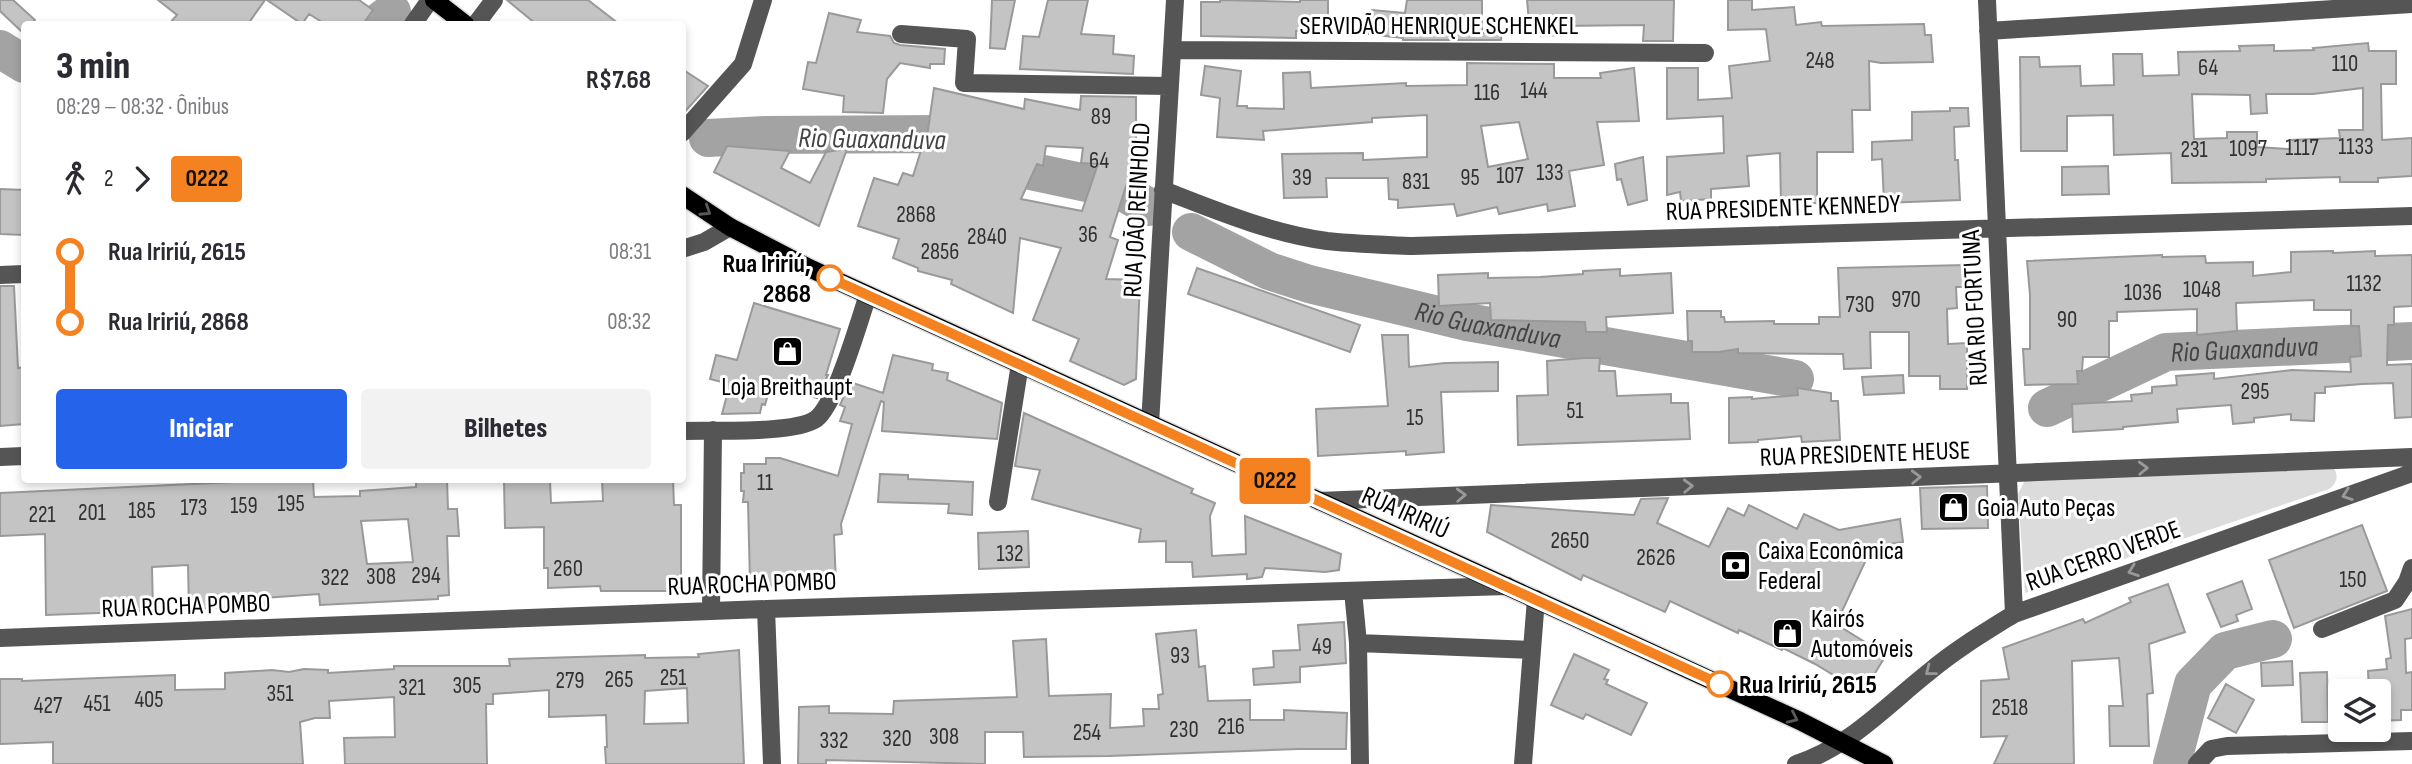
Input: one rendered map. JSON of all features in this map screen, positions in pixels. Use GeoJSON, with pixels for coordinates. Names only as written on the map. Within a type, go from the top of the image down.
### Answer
{"type":"FeatureCollection","features":[{"type":"Feature","properties":{"kind":"main road"},"geometry":{"type":"LineString","coordinates":[[432,0],[461,21]]}},
{"type":"Feature","properties":{"kind":"main road","name":"RUA IRIRIÚ"},"geometry":{"type":"LineString","coordinates":[[686,198],[773,251],[1507,586],[1884,764]]}},
{"type":"Feature","properties":{"kind":"street"},"geometry":{"type":"LineString","coordinates":[[415,21],[432,0]]}},
{"type":"Feature","properties":{"kind":"street"},"geometry":{"type":"LineString","coordinates":[[478,21],[494,0]]}},
{"type":"Feature","properties":{"kind":"street"},"geometry":{"type":"LineString","coordinates":[[686,128],[743,64],[763,0]]}},
{"type":"Feature","properties":{"kind":"street","name":"RUA JOÃO REINHOLD"},"geometry":{"type":"LineString","coordinates":[[1150,424],[1175,0]]}},
{"type":"Feature","properties":{"kind":"street","name":"RUA RIO FORTUNA"},"geometry":{"type":"LineString","coordinates":[[1987,0],[2014,614]]}},
{"type":"Feature","properties":{"kind":"street"},"geometry":{"type":"LineString","coordinates":[[1988,31],[2412,4]]}},
{"type":"Feature","properties":{"kind":"street"},"geometry":{"type":"LineString","coordinates":[[901,34],[967,39],[964,83],[1169,86]]}},
{"type":"Feature","properties":{"kind":"street","name":"SERVIDÃO HENRIQUE SCHENKEL"},"geometry":{"type":"LineString","coordinates":[[1172,50],[1705,53]]}},
{"type":"Feature","properties":{"kind":"street","name":"RUA PRESIDENTE KENNEDY"},"geometry":{"type":"LineString","coordinates":[[1163,199],[1288,233],[1326,240],[1412,246],[2412,216]]}},
{"type":"Feature","properties":{"kind":"street"},"geometry":{"type":"LineString","coordinates":[[686,248],[704,242],[730,227]]}},
{"type":"Feature","properties":{"kind":"street"},"geometry":{"type":"LineString","coordinates":[[0,275],[21,274]]}},
{"type":"Feature","properties":{"kind":"street"},"geometry":{"type":"LineString","coordinates":[[686,431],[797,427],[819,417],[832,395],[868,295]]}},
{"type":"Feature","properties":{"kind":"street"},"geometry":{"type":"LineString","coordinates":[[998,502],[1020,364]]}},
{"type":"Feature","properties":{"kind":"street"},"geometry":{"type":"LineString","coordinates":[[711,611],[713,430]]}},
{"type":"Feature","properties":{"kind":"street"},"geometry":{"type":"LineString","coordinates":[[0,457],[21,456]]}},
{"type":"Feature","properties":{"kind":"street","name":"RUA PRESIDENTE HEUSE"},"geometry":{"type":"LineString","coordinates":[[1320,501],[2412,457]]}},
{"type":"Feature","properties":{"kind":"street","name":"RUA CERRO VERDE"},"geometry":{"type":"LineString","coordinates":[[1796,764],[1817,758],[1842,743],[1931,670],[1974,638],[2014,614],[2412,473]]}},
{"type":"Feature","properties":{"kind":"street"},"geometry":{"type":"LineString","coordinates":[[2322,629],[2395,600],[2407,582],[2412,568]]}},
{"type":"Feature","properties":{"kind":"street","name":"RUA ROCHA POMBO"},"geometry":{"type":"LineString","coordinates":[[0,638],[766,608],[1507,586]]}},
{"type":"Feature","properties":{"kind":"street"},"geometry":{"type":"LineString","coordinates":[[1353,591],[1358,643],[1360,764]]}},
{"type":"Feature","properties":{"kind":"street"},"geometry":{"type":"LineString","coordinates":[[1523,764],[1536,600]]}},
{"type":"Feature","properties":{"kind":"street"},"geometry":{"type":"LineString","coordinates":[[766,608],[772,764]]}},
{"type":"Feature","properties":{"kind":"street"},"geometry":{"type":"LineString","coordinates":[[1358,643],[1532,650]]}},
{"type":"Feature","properties":{"kind":"street"},"geometry":{"type":"LineString","coordinates":[[2197,764],[2211,749],[2227,746],[2412,741]]}},
{"type":"Feature","properties":{"kind":"shaded area"},"geometry":{"type":"Polygon","coordinates":[[[2332,466],[2336,478],[2329,489],[2025,593],[2018,494],[2025,480],[2332,466]]]}},
{"type":"Feature","properties":{"kind":"building"},"geometry":{"type":"Polygon","coordinates":[[[0,0],[13,0],[35,20],[21,21],[21,31],[0,11],[0,0]]]}},
{"type":"Feature","properties":{"kind":"building"},"geometry":{"type":"Polygon","coordinates":[[[158,0],[265,0],[250,21],[172,21],[177,15],[158,0]]]}},
{"type":"Feature","properties":{"kind":"building"},"geometry":{"type":"Polygon","coordinates":[[[267,0],[359,0],[373,10],[365,21],[320,21],[309,14],[304,21],[298,21],[267,0]]]}},
{"type":"Feature","properties":{"kind":"building"},"geometry":{"type":"Polygon","coordinates":[[[507,0],[588,0],[615,21],[532,21],[507,0]]]}},
{"type":"Feature","properties":{"kind":"building"},"geometry":{"type":"Polygon","coordinates":[[[992,0],[1015,0],[1005,49],[990,48],[992,0]]]}},
{"type":"Feature","properties":{"kind":"building"},"geometry":{"type":"Polygon","coordinates":[[[1048,0],[1088,0],[1081,34],[1114,36],[1113,54],[1134,56],[1133,74],[1020,69],[1023,36],[1039,37],[1048,0]]]}},
{"type":"Feature","properties":{"kind":"building"},"geometry":{"type":"Polygon","coordinates":[[[1328,0],[1328,30],[1296,31],[1296,38],[1201,36],[1201,2],[1328,0]]]}},
{"type":"Feature","properties":{"kind":"building"},"geometry":{"type":"Polygon","coordinates":[[[1407,0],[1482,0],[1482,33],[1502,33],[1501,40],[1403,40],[1369,34],[1372,10],[1405,13],[1407,0]]]}},
{"type":"Feature","properties":{"kind":"building"},"geometry":{"type":"Polygon","coordinates":[[[1527,0],[1674,0],[1673,41],[1643,41],[1644,25],[1560,26],[1561,35],[1541,36],[1539,22],[1529,22],[1527,0]]]}},
{"type":"Feature","properties":{"kind":"building"},"geometry":{"type":"Polygon","coordinates":[[[1728,0],[1752,0],[1752,10],[1794,7],[1796,25],[1821,22],[1822,26],[1924,24],[1925,35],[1931,35],[1933,62],[1869,61],[1870,110],[1852,110],[1853,152],[1817,152],[1817,203],[1781,205],[1780,153],[1747,156],[1749,186],[1711,189],[1711,199],[1681,201],[1680,192],[1667,195],[1667,157],[1724,153],[1723,116],[1667,119],[1667,68],[1698,68],[1698,100],[1732,98],[1729,66],[1770,61],[1766,29],[1728,30],[1728,0]]]}},
{"type":"Feature","properties":{"kind":"building"},"geometry":{"type":"Polygon","coordinates":[[[829,13],[861,20],[857,32],[890,36],[894,43],[900,45],[945,49],[944,64],[930,64],[930,68],[900,63],[887,79],[883,113],[843,112],[844,96],[803,89],[808,62],[816,63],[829,13]]]}},
{"type":"Feature","properties":{"kind":"building"},"geometry":{"type":"Polygon","coordinates":[[[2368,43],[2369,51],[2396,51],[2396,84],[2381,84],[2382,140],[2412,138],[2412,176],[2378,178],[2378,182],[2340,182],[2340,177],[2266,179],[2266,182],[2172,183],[2171,153],[2114,155],[2113,115],[2067,116],[2067,151],[2021,151],[2020,57],[2039,57],[2040,67],[2080,66],[2081,86],[2114,85],[2113,54],[2142,54],[2143,76],[2179,75],[2178,52],[2240,51],[2239,46],[2274,45],[2274,51],[2314,50],[2313,48],[2368,43]],[[2363,88],[2313,94],[2266,94],[2267,113],[2251,114],[2250,95],[2192,94],[2194,139],[2227,138],[2227,132],[2257,132],[2257,147],[2290,149],[2290,140],[2340,138],[2339,130],[2363,130],[2363,88]]]}},
{"type":"Feature","properties":{"kind":"building"},"geometry":{"type":"Polygon","coordinates":[[[1467,63],[1554,64],[1554,78],[1601,78],[1600,73],[1634,68],[1639,121],[1597,122],[1604,165],[1569,171],[1575,206],[1548,211],[1547,204],[1499,214],[1497,207],[1457,216],[1454,204],[1398,208],[1398,200],[1389,199],[1388,178],[1326,178],[1327,197],[1284,198],[1282,154],[1363,153],[1363,160],[1427,157],[1427,115],[1372,118],[1372,122],[1263,131],[1264,140],[1217,137],[1220,98],[1201,95],[1205,66],[1241,71],[1237,106],[1247,108],[1284,109],[1283,73],[1310,72],[1311,88],[1406,83],[1406,86],[1467,85],[1467,63]],[[1519,122],[1481,126],[1488,167],[1528,159],[1519,122]]]}},
{"type":"Feature","properties":{"kind":"building"},"geometry":{"type":"Polygon","coordinates":[[[686,72],[708,86],[686,111],[686,72]]]}},
{"type":"Feature","properties":{"kind":"building"},"geometry":{"type":"Polygon","coordinates":[[[934,88],[1024,109],[1025,99],[1080,110],[1081,96],[1136,97],[1136,140],[1131,187],[1126,186],[1110,237],[1118,240],[1106,279],[1140,280],[1136,379],[1124,385],[1070,361],[1079,339],[1033,320],[1061,248],[1020,238],[1013,313],[951,284],[952,280],[918,271],[918,268],[893,258],[899,239],[858,226],[874,178],[898,185],[903,173],[913,176],[923,144],[926,144],[934,88]],[[1046,146],[1043,166],[1037,164],[1021,199],[1082,211],[1098,164],[1081,163],[1083,148],[1046,146]]]}},
{"type":"Feature","properties":{"kind":"building"},"geometry":{"type":"Polygon","coordinates":[[[1950,108],[1968,108],[1969,126],[1954,127],[1960,200],[1884,203],[1882,159],[1872,160],[1872,142],[1912,140],[1912,112],[1950,111],[1950,108]]]}},
{"type":"Feature","properties":{"kind":"building"},"geometry":{"type":"Polygon","coordinates":[[[727,146],[790,151],[781,168],[810,183],[826,152],[847,149],[819,226],[714,172],[727,146]]]}},
{"type":"Feature","properties":{"kind":"building"},"geometry":{"type":"Polygon","coordinates":[[[1643,157],[1647,200],[1628,205],[1621,179],[1617,180],[1615,164],[1643,157]]]}},
{"type":"Feature","properties":{"kind":"building"},"geometry":{"type":"Polygon","coordinates":[[[2108,166],[2109,194],[2062,195],[2062,167],[2108,166]]]}},
{"type":"Feature","properties":{"kind":"building"},"geometry":{"type":"Polygon","coordinates":[[[0,189],[21,190],[21,235],[0,234],[0,189]]]}},
{"type":"Feature","properties":{"kind":"building"},"geometry":{"type":"Polygon","coordinates":[[[2375,251],[2375,256],[2412,255],[2412,306],[2394,307],[2394,325],[2388,325],[2387,365],[2412,364],[2412,417],[2395,418],[2393,383],[2362,384],[2325,387],[2325,393],[2315,393],[2314,421],[2291,420],[2291,414],[2254,418],[2254,422],[2233,424],[2231,405],[2177,409],[2178,422],[2073,432],[2072,404],[2132,401],[2131,395],[2152,393],[2152,387],[2177,385],[2176,376],[2214,373],[2214,379],[2292,370],[2351,372],[2350,357],[2361,356],[2359,326],[2351,326],[2351,310],[2314,310],[2314,300],[2236,303],[2237,331],[2197,335],[2197,309],[2117,312],[2117,321],[2109,321],[2109,357],[2083,357],[2082,371],[2077,371],[2078,384],[2025,385],[2023,349],[2030,349],[2027,261],[2162,255],[2205,256],[2206,263],[2253,262],[2253,276],[2291,272],[2291,252],[2375,251]]]}},
{"type":"Feature","properties":{"kind":"building"},"geometry":{"type":"Polygon","coordinates":[[[1965,265],[1966,287],[1956,287],[1957,308],[1947,309],[1948,344],[1967,343],[1967,389],[1940,389],[1940,376],[1909,376],[1909,332],[1870,332],[1871,368],[1844,369],[1843,354],[1738,353],[1738,349],[1692,352],[1692,341],[1688,341],[1687,311],[1721,311],[1725,322],[1774,321],[1774,324],[1819,324],[1819,317],[1840,317],[1838,268],[1965,265]]]}},
{"type":"Feature","properties":{"kind":"building"},"geometry":{"type":"Polygon","coordinates":[[[1197,268],[1360,325],[1350,352],[1188,294],[1197,268]]]}},
{"type":"Feature","properties":{"kind":"building"},"geometry":{"type":"Polygon","coordinates":[[[1620,269],[1620,276],[1671,273],[1673,313],[1606,317],[1607,332],[1586,332],[1585,322],[1491,320],[1490,303],[1439,306],[1438,275],[1488,273],[1488,278],[1540,277],[1620,269]]]}},
{"type":"Feature","properties":{"kind":"building"},"geometry":{"type":"Polygon","coordinates":[[[0,286],[14,286],[18,368],[21,368],[21,424],[0,426],[0,286]]]}},
{"type":"Feature","properties":{"kind":"building","name":"Loja Breithaupt"},"geometry":{"type":"Polygon","coordinates":[[[754,303],[840,329],[828,375],[817,398],[771,384],[760,413],[722,414],[727,395],[723,394],[726,383],[710,379],[716,355],[737,360],[754,303]]]}},
{"type":"Feature","properties":{"kind":"building"},"geometry":{"type":"Polygon","coordinates":[[[1382,335],[1408,335],[1409,367],[1498,362],[1498,391],[1441,392],[1444,452],[1406,455],[1406,451],[1318,456],[1316,409],[1388,406],[1382,335]]]}},
{"type":"Feature","properties":{"kind":"building"},"geometry":{"type":"Polygon","coordinates":[[[893,355],[933,364],[932,370],[948,373],[947,380],[1002,403],[997,439],[882,431],[884,402],[881,401],[841,524],[842,534],[834,535],[836,584],[756,586],[750,581],[748,502],[743,502],[744,491],[741,491],[744,464],[766,464],[766,458],[780,458],[838,476],[852,424],[840,421],[845,407],[840,405],[850,382],[883,393],[893,355]]]}},
{"type":"Feature","properties":{"kind":"building"},"geometry":{"type":"Polygon","coordinates":[[[1600,358],[1599,371],[1615,371],[1617,396],[1671,394],[1671,403],[1688,403],[1690,439],[1518,445],[1517,396],[1548,395],[1547,361],[1600,358]]]}},
{"type":"Feature","properties":{"kind":"building"},"geometry":{"type":"Polygon","coordinates":[[[1903,375],[1904,393],[1864,395],[1862,377],[1903,375]]]}},
{"type":"Feature","properties":{"kind":"building"},"geometry":{"type":"Polygon","coordinates":[[[1797,388],[1831,393],[1831,401],[1838,401],[1840,440],[1802,442],[1801,436],[1729,443],[1729,398],[1798,395],[1797,388]]]}},
{"type":"Feature","properties":{"kind":"building"},"geometry":{"type":"Polygon","coordinates":[[[1024,413],[1193,489],[1191,493],[1215,503],[1210,516],[1212,556],[1246,554],[1245,516],[1341,554],[1339,570],[1325,572],[1265,568],[1262,577],[1247,579],[1247,574],[1193,577],[1192,562],[1166,562],[1166,541],[1139,542],[1141,529],[1032,499],[1040,470],[1015,466],[1024,413]]]}},
{"type":"Feature","properties":{"kind":"building"},"geometry":{"type":"Polygon","coordinates":[[[880,474],[908,475],[908,479],[973,482],[972,515],[948,513],[949,504],[878,502],[880,474]]]}},
{"type":"Feature","properties":{"kind":"building"},"geometry":{"type":"Polygon","coordinates":[[[214,483],[313,483],[314,497],[360,496],[360,491],[416,487],[416,483],[447,483],[448,509],[457,509],[459,536],[447,536],[449,595],[438,596],[438,599],[320,605],[319,594],[264,598],[265,606],[189,609],[188,565],[152,567],[153,611],[46,615],[45,534],[0,536],[0,493],[214,483]],[[408,519],[361,521],[367,564],[413,562],[408,519]]]}},
{"type":"Feature","properties":{"kind":"building"},"geometry":{"type":"Polygon","coordinates":[[[504,483],[550,483],[551,503],[603,501],[602,483],[673,483],[674,505],[681,505],[681,591],[601,591],[600,586],[548,588],[548,568],[544,568],[544,527],[505,528],[504,483]]]}},
{"type":"Feature","properties":{"kind":"building","name":"Goia Auto Peças"},"geometry":{"type":"Polygon","coordinates":[[[1987,486],[1988,528],[1922,529],[1920,488],[1987,486]]]}},
{"type":"Feature","properties":{"kind":"building"},"geometry":{"type":"Polygon","coordinates":[[[1668,498],[1657,523],[1709,547],[1728,508],[1744,516],[1749,505],[1797,529],[1804,514],[1839,530],[1900,519],[1903,542],[1872,547],[1836,624],[1886,655],[1863,693],[1783,648],[1782,650],[1739,630],[1738,633],[1670,601],[1665,612],[1583,575],[1581,580],[1487,532],[1491,505],[1634,515],[1641,499],[1668,498]]]}},
{"type":"Feature","properties":{"kind":"building"},"geometry":{"type":"Polygon","coordinates":[[[2362,525],[2387,591],[2294,628],[2269,560],[2362,525]]]}},
{"type":"Feature","properties":{"kind":"building"},"geometry":{"type":"Polygon","coordinates":[[[1028,531],[1029,567],[979,569],[978,533],[1028,531]]]}},
{"type":"Feature","properties":{"kind":"building"},"geometry":{"type":"Polygon","coordinates":[[[2242,581],[2252,609],[2236,615],[2238,621],[2221,627],[2207,594],[2242,581]]]}},
{"type":"Feature","properties":{"kind":"building"},"geometry":{"type":"Polygon","coordinates":[[[2168,584],[2185,632],[2149,644],[2153,693],[2147,694],[2149,746],[2110,746],[2109,706],[2123,706],[2119,658],[2072,661],[2074,764],[1994,764],[2007,736],[1981,737],[1981,681],[2009,679],[2003,648],[2083,619],[2085,623],[2131,602],[2129,598],[2168,584]]]}},
{"type":"Feature","properties":{"kind":"building"},"geometry":{"type":"Polygon","coordinates":[[[2412,609],[2412,638],[2405,639],[2406,673],[2412,672],[2412,710],[2401,710],[2401,720],[2391,720],[2391,679],[2368,679],[2368,671],[2387,669],[2386,659],[2391,658],[2385,616],[2412,609]]]}},
{"type":"Feature","properties":{"kind":"building"},"geometry":{"type":"Polygon","coordinates":[[[1344,622],[1346,663],[1300,667],[1300,682],[1254,685],[1253,669],[1274,667],[1273,651],[1300,650],[1298,625],[1344,622]]]}},
{"type":"Feature","properties":{"kind":"building"},"geometry":{"type":"Polygon","coordinates":[[[1196,630],[1199,667],[1205,666],[1208,701],[1250,700],[1250,720],[1284,720],[1284,710],[1347,713],[1346,749],[1024,757],[1023,732],[985,732],[985,764],[826,760],[826,764],[798,764],[799,707],[829,706],[829,713],[893,714],[894,701],[1017,697],[1013,641],[1046,639],[1049,696],[1111,694],[1110,728],[1144,726],[1143,709],[1159,709],[1158,695],[1163,694],[1156,634],[1196,630]]]}},
{"type":"Feature","properties":{"kind":"building"},"geometry":{"type":"Polygon","coordinates":[[[739,650],[744,764],[606,764],[606,715],[549,717],[549,690],[493,694],[493,704],[486,704],[487,764],[345,764],[344,738],[395,737],[394,697],[329,701],[330,718],[300,722],[303,764],[53,764],[53,742],[0,744],[0,679],[22,681],[175,675],[175,690],[225,689],[225,673],[272,670],[289,672],[304,669],[328,670],[328,673],[394,669],[394,666],[510,666],[509,659],[645,655],[645,658],[699,657],[698,654],[739,650]],[[687,688],[645,691],[644,724],[688,723],[687,688]]]}},
{"type":"Feature","properties":{"kind":"building"},"geometry":{"type":"Polygon","coordinates":[[[1574,654],[1609,670],[1604,679],[1608,680],[1606,684],[1647,703],[1631,735],[1586,714],[1583,719],[1551,705],[1574,654]]]}},
{"type":"Feature","properties":{"kind":"building"},"geometry":{"type":"Polygon","coordinates":[[[2292,661],[2293,685],[2262,686],[2261,663],[2292,661]]]}},
{"type":"Feature","properties":{"kind":"building"},"geometry":{"type":"Polygon","coordinates":[[[2327,672],[2328,722],[2302,722],[2300,673],[2327,672]]]}},
{"type":"Feature","properties":{"kind":"building"},"geometry":{"type":"Polygon","coordinates":[[[2226,684],[2254,700],[2236,733],[2208,718],[2226,684]]]}},
{"type":"Feature","properties":{"kind":"waterway","name":"Rio Guaxanduva"},"geometry":{"type":"LineString","coordinates":[[380,21],[392,12]]}},
{"type":"Feature","properties":{"kind":"waterway","name":"Rio Guaxanduva"},"geometry":{"type":"LineString","coordinates":[[0,49],[21,62]]}},
{"type":"Feature","properties":{"kind":"waterway","name":"Rio Guaxanduva"},"geometry":{"type":"LineString","coordinates":[[708,138],[944,134],[1030,171],[1119,190],[1149,207]]}},
{"type":"Feature","properties":{"kind":"waterway","name":"Rio Guaxanduva"},"geometry":{"type":"LineString","coordinates":[[1191,232],[1269,271],[1309,284],[1467,322],[1795,379]]}},
{"type":"Feature","properties":{"kind":"waterway","name":"Rio Guaxanduva"},"geometry":{"type":"LineString","coordinates":[[2047,408],[2166,352],[2412,341]]}},
{"type":"Feature","properties":{"kind":"waterway","name":"Rio Guaxanduva"},"geometry":{"type":"LineString","coordinates":[[2172,764],[2193,684],[2225,651],[2273,639]]}},
{"type":"Feature","properties":{"kind":"bus line","name":"0222"},"geometry":{"type":"LineString","coordinates":[[830,278],[1720,684]]}},
{"type":"Feature","properties":{"kind":"place","name":"Rua Iririú, 2868"},"geometry":{"type":"Point","coordinates":[830,278]}},
{"type":"Feature","properties":{"kind":"place","name":"Loja Breithaupt"},"geometry":{"type":"Point","coordinates":[787,351]}},
{"type":"Feature","properties":{"kind":"place","name":"Goia Auto Peças"},"geometry":{"type":"Point","coordinates":[1954,507]}},
{"type":"Feature","properties":{"kind":"place","name":"Caixa Econômica Federal"},"geometry":{"type":"Point","coordinates":[1735,565]}},
{"type":"Feature","properties":{"kind":"place","name":"Kairós Automóveis"},"geometry":{"type":"Point","coordinates":[1788,633]}},
{"type":"Feature","properties":{"kind":"place","name":"Rua Iririú, 2615"},"geometry":{"type":"Point","coordinates":[1720,684]}}]}
